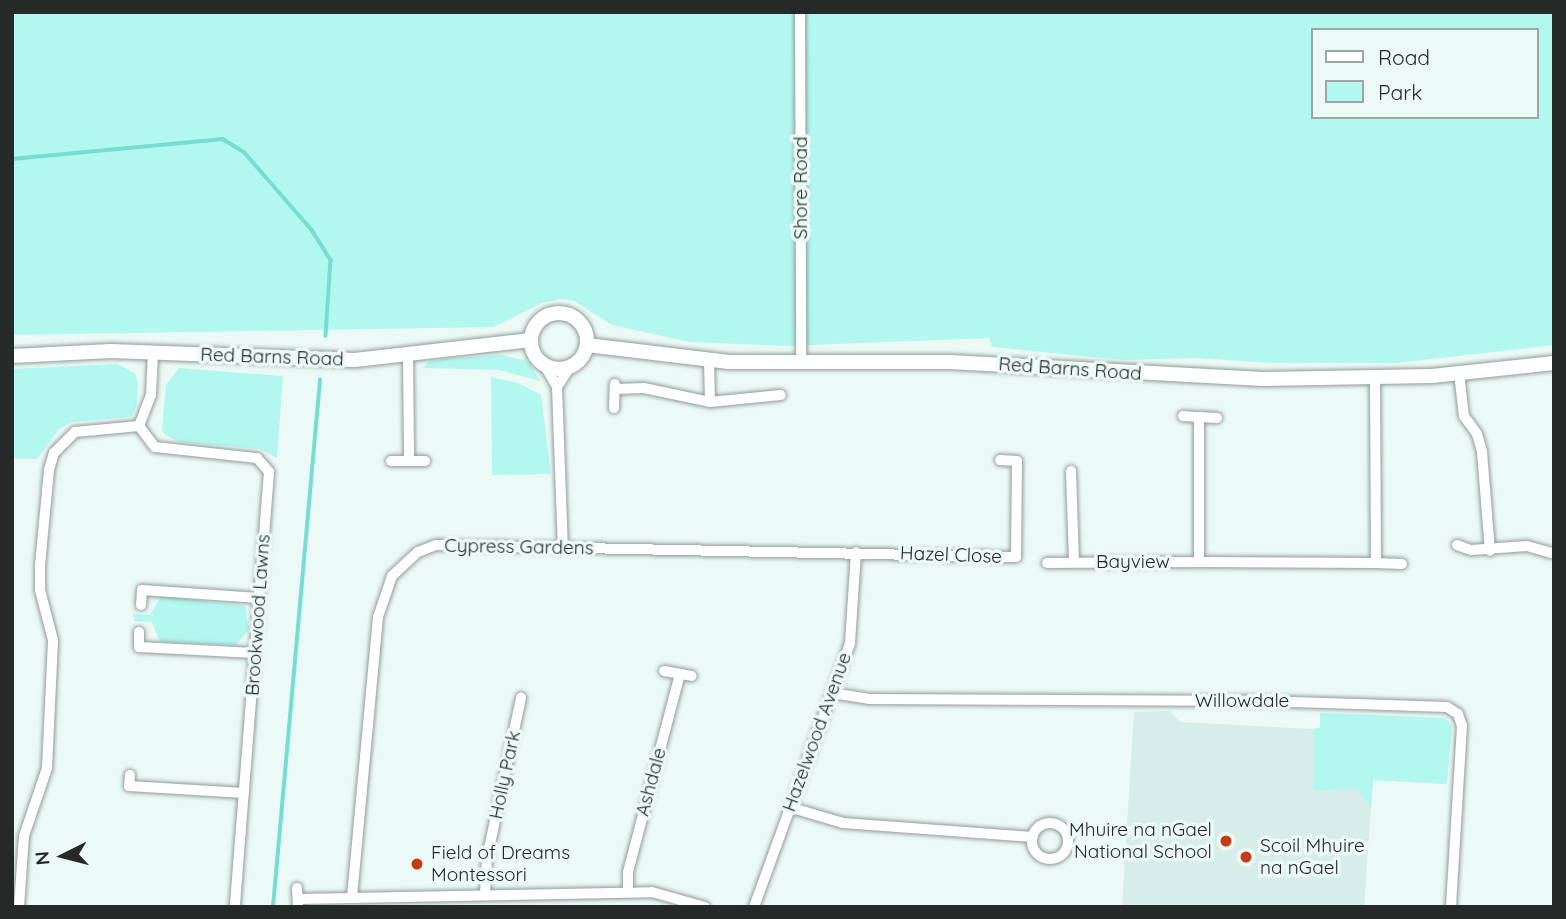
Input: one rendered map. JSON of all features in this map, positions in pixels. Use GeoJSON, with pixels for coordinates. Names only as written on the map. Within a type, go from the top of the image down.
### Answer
{"type":"FeatureCollection","features":[{"type":"Feature","properties":{"kind":"street","name":"Shore Road"},"geometry":{"type":"LineString","coordinates":[[800,12],[801,363]]}},
{"type":"Feature","properties":{"kind":"street"},"geometry":{"type":"LineString","coordinates":[[557,387],[570,367],[580,361],[587,345],[584,327],[562,313],[544,317],[531,340],[535,357],[545,366],[557,387],[564,547]]}},
{"type":"Feature","properties":{"kind":"street","name":"Red Barns Road"},"geometry":{"type":"LineString","coordinates":[[12,356],[153,352],[275,359],[408,357],[531,340]]}},
{"type":"Feature","properties":{"kind":"street","name":"Red Barns Road"},"geometry":{"type":"LineString","coordinates":[[587,345],[709,361],[950,362],[1185,377],[1375,377],[1459,373],[1554,363]]}},
{"type":"Feature","properties":{"kind":"street"},"geometry":{"type":"LineString","coordinates":[[19,907],[24,835],[47,768],[53,640],[40,590],[40,565],[48,470],[59,445],[75,432],[139,426],[149,405],[153,352]]}},
{"type":"Feature","properties":{"kind":"street"},"geometry":{"type":"LineString","coordinates":[[408,357],[409,461]]}},
{"type":"Feature","properties":{"kind":"street"},"geometry":{"type":"LineString","coordinates":[[709,361],[710,402]]}},
{"type":"Feature","properties":{"kind":"street"},"geometry":{"type":"LineString","coordinates":[[545,366],[570,367]]}},
{"type":"Feature","properties":{"kind":"street"},"geometry":{"type":"LineString","coordinates":[[1459,373],[1464,416],[1477,434],[1482,452],[1490,551]]}},
{"type":"Feature","properties":{"kind":"street"},"geometry":{"type":"LineString","coordinates":[[1375,377],[1376,563]]}},
{"type":"Feature","properties":{"kind":"street"},"geometry":{"type":"LineString","coordinates":[[614,408],[615,386],[644,388],[710,402],[781,395]]}},
{"type":"Feature","properties":{"kind":"street"},"geometry":{"type":"LineString","coordinates":[[1183,416],[1217,418]]}},
{"type":"Feature","properties":{"kind":"street"},"geometry":{"type":"LineString","coordinates":[[1199,417],[1199,562]]}},
{"type":"Feature","properties":{"kind":"street","name":"Brookwood Lawns"},"geometry":{"type":"LineString","coordinates":[[139,426],[155,447],[257,458],[266,463],[259,598],[235,907]]}},
{"type":"Feature","properties":{"kind":"street","name":"Hazel Close"},"geometry":{"type":"LineString","coordinates":[[856,552],[1016,557],[1017,461],[1000,460]]}},
{"type":"Feature","properties":{"kind":"street"},"geometry":{"type":"LineString","coordinates":[[391,461],[425,461]]}},
{"type":"Feature","properties":{"kind":"street","name":"Bayview"},"geometry":{"type":"LineString","coordinates":[[1071,471],[1074,562],[1402,564]]}},
{"type":"Feature","properties":{"kind":"street","name":"Cypress Gardens"},"geometry":{"type":"LineString","coordinates":[[352,897],[378,617],[392,576],[418,552],[436,545],[856,552]]}},
{"type":"Feature","properties":{"kind":"street"},"geometry":{"type":"LineString","coordinates":[[1457,545],[1490,551],[1527,546],[1552,553]]}},
{"type":"Feature","properties":{"kind":"street","name":"Hazelwood Avenue"},"geometry":{"type":"LineString","coordinates":[[754,907],[850,643],[856,552]]}},
{"type":"Feature","properties":{"kind":"street"},"geometry":{"type":"LineString","coordinates":[[1047,563],[1074,562]]}},
{"type":"Feature","properties":{"kind":"street"},"geometry":{"type":"LineString","coordinates":[[141,605],[142,590],[259,598]]}},
{"type":"Feature","properties":{"kind":"street"},"geometry":{"type":"LineString","coordinates":[[139,632],[139,647],[255,653]]}},
{"type":"Feature","properties":{"kind":"street"},"geometry":{"type":"LineString","coordinates":[[664,671],[692,676]]}},
{"type":"Feature","properties":{"kind":"street","name":"Ashdale"},"geometry":{"type":"LineString","coordinates":[[628,891],[628,872],[680,674]]}},
{"type":"Feature","properties":{"kind":"street","name":"Willowdale"},"geometry":{"type":"LineString","coordinates":[[832,693],[868,699],[1259,701],[1447,707],[1458,714],[1462,726],[1451,907]]}},
{"type":"Feature","properties":{"kind":"street","name":"Holly Park"},"geometry":{"type":"LineString","coordinates":[[485,894],[487,858],[521,698]]}},
{"type":"Feature","properties":{"kind":"street"},"geometry":{"type":"LineString","coordinates":[[130,775],[129,786],[244,793]]}},
{"type":"Feature","properties":{"kind":"street"},"geometry":{"type":"LineString","coordinates":[[789,807],[843,823],[1032,836]]}},
{"type":"Feature","properties":{"kind":"street"},"geometry":{"type":"LineString","coordinates":[[298,898],[628,891],[652,892],[705,907]]}},
{"type":"Feature","properties":{"kind":"shaded area","name":"Scoil Mhuire na nGael"},"geometry":{"type":"Polygon","coordinates":[[[1169,711],[1181,722],[1313,729],[1320,728],[1320,713],[1447,784],[1373,780],[1364,907],[1122,907],[1134,712],[1169,711]]]}},
{"type":"Feature","properties":{"kind":"green space"},"geometry":{"type":"Polygon","coordinates":[[[12,12],[1554,12],[1554,345],[1396,363],[1271,363],[1196,358],[1123,360],[992,347],[989,338],[786,346],[690,342],[612,325],[574,301],[562,299],[542,303],[493,327],[12,335],[12,12]]]}},
{"type":"Feature","properties":{"kind":"green space"},"geometry":{"type":"Polygon","coordinates":[[[501,355],[528,361],[540,381],[500,370],[423,368],[428,362],[443,359],[501,355]]]}},
{"type":"Feature","properties":{"kind":"green space"},"geometry":{"type":"Polygon","coordinates":[[[117,364],[135,373],[138,383],[137,406],[131,417],[72,422],[59,429],[37,459],[12,458],[12,369],[117,364]]]}},
{"type":"Feature","properties":{"kind":"green space"},"geometry":{"type":"Polygon","coordinates":[[[179,368],[283,376],[277,458],[260,449],[180,442],[165,435],[162,430],[166,385],[179,368]]]}},
{"type":"Feature","properties":{"kind":"green space"},"geometry":{"type":"Polygon","coordinates":[[[491,377],[518,383],[541,395],[551,474],[492,475],[491,377]]]}},
{"type":"Feature","properties":{"kind":"green space"},"geometry":{"type":"Polygon","coordinates":[[[161,596],[245,606],[249,629],[236,645],[160,642],[152,622],[134,621],[133,614],[150,615],[161,596]]]}},
{"type":"Feature","properties":{"kind":"green space"},"geometry":{"type":"Polygon","coordinates":[[[1320,713],[1445,718],[1452,726],[1447,784],[1373,780],[1371,807],[1357,788],[1314,791],[1313,729],[1320,728],[1320,713]]]}},
{"type":"Feature","properties":{"kind":"waterway"},"geometry":{"type":"LineString","coordinates":[[12,159],[223,139],[245,153],[312,230],[331,260],[326,336]]}},
{"type":"Feature","properties":{"kind":"waterway"},"geometry":{"type":"LineString","coordinates":[[273,907],[320,380]]}},
{"type":"Feature","properties":{"kind":"place","name":"Mhuire na nGael National School"},"geometry":{"type":"Point","coordinates":[1226,841]}},
{"type":"Feature","properties":{"kind":"place","name":"Scoil Mhuire na nGael"},"geometry":{"type":"Point","coordinates":[1246,857]}},
{"type":"Feature","properties":{"kind":"place","name":"Field of Dreams Montessori"},"geometry":{"type":"Point","coordinates":[417,864]}}]}
